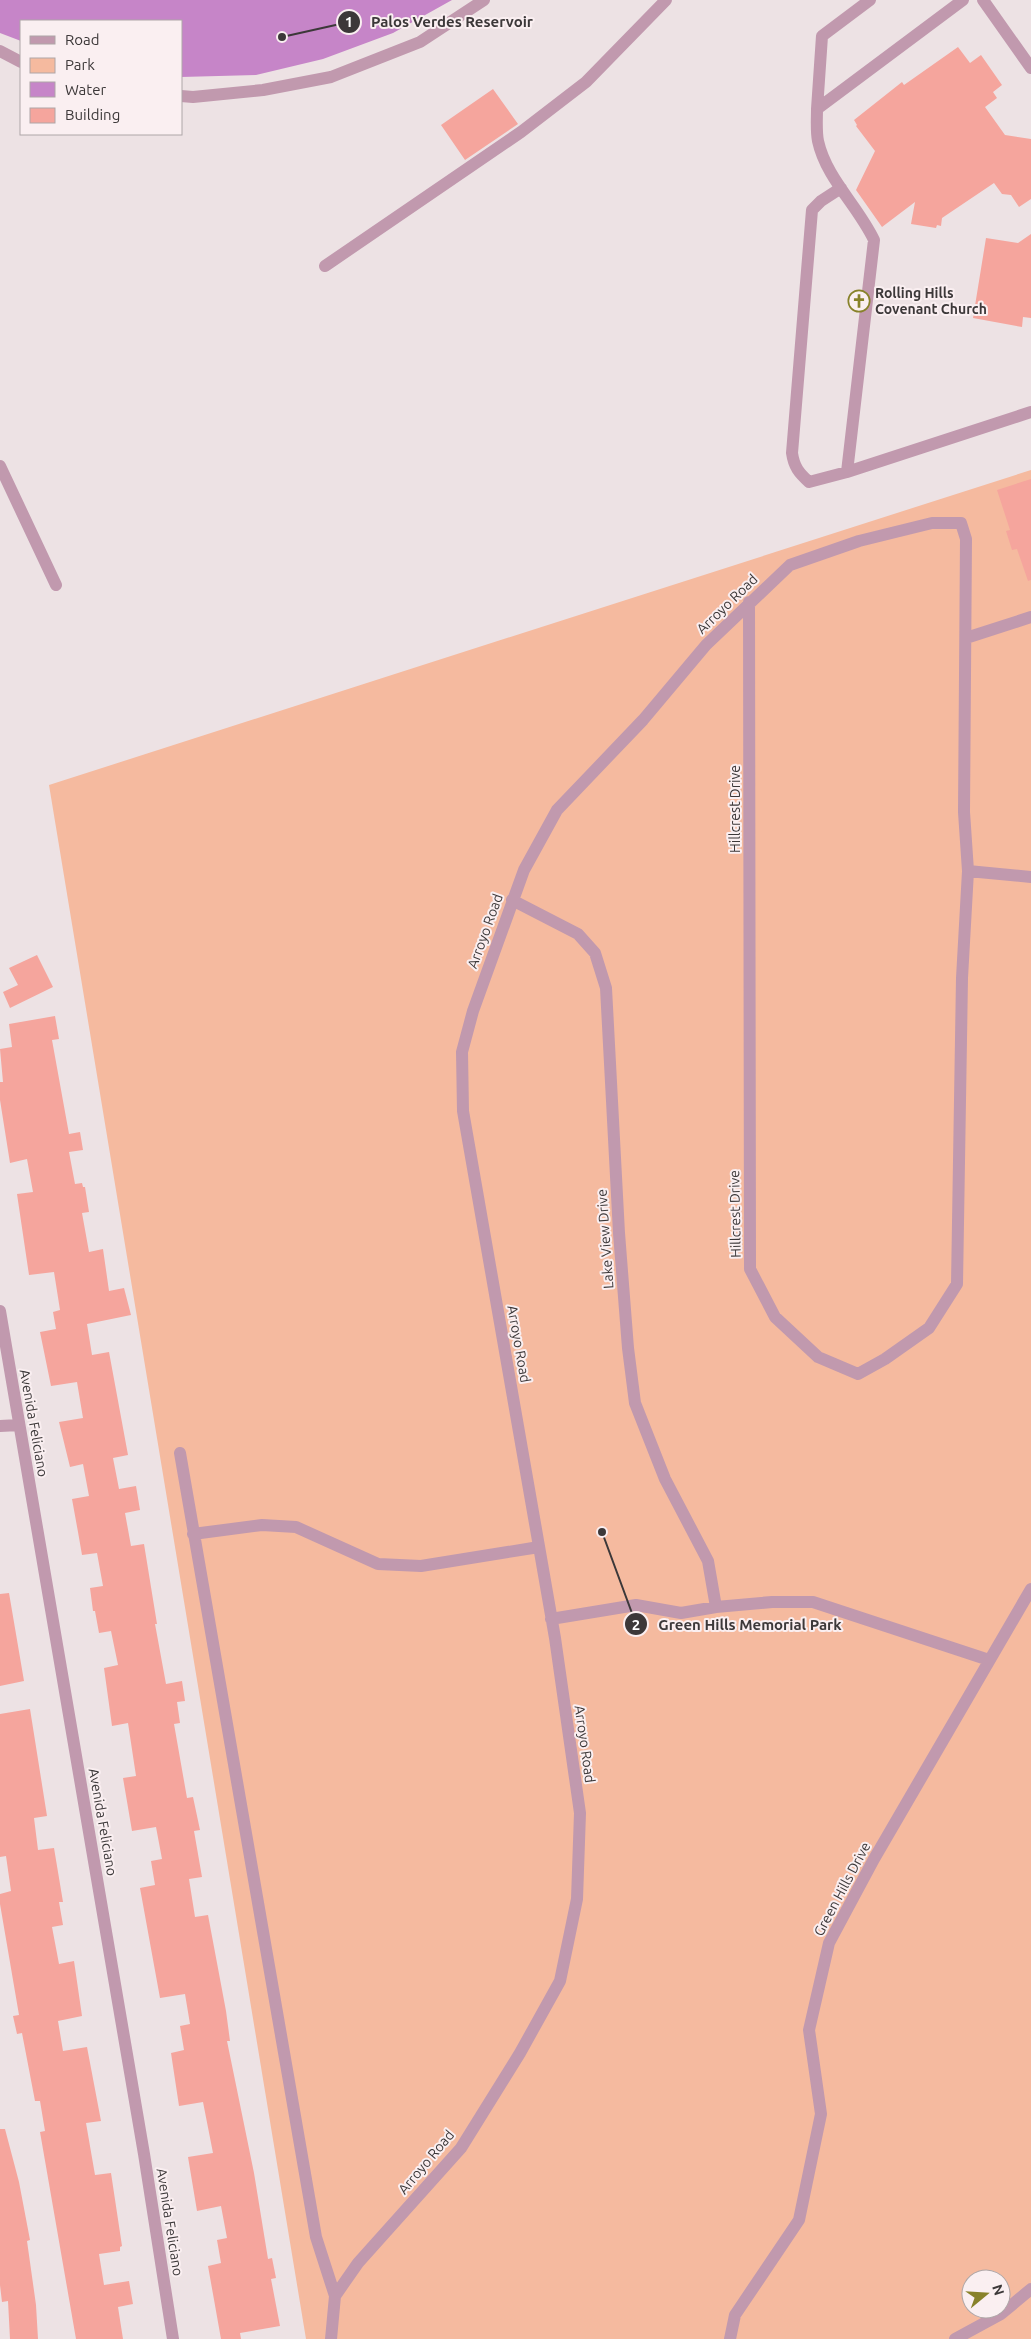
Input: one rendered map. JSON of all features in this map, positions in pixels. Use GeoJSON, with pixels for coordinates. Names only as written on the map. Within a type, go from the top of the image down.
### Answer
{"type":"FeatureCollection","features":[{"type":"Feature","properties":{"kind":"street"},"geometry":{"type":"LineString","coordinates":[[182,96],[193,97],[263,90],[332,77],[420,42],[484,0]]}},
{"type":"Feature","properties":{"kind":"street"},"geometry":{"type":"LineString","coordinates":[[325,266],[521,132],[586,82],[666,0]]}},
{"type":"Feature","properties":{"kind":"street"},"geometry":{"type":"LineString","coordinates":[[847,472],[874,240],[866,223],[840,188],[823,156],[818,139],[817,109],[822,36],[870,0]]}},
{"type":"Feature","properties":{"kind":"street"},"geometry":{"type":"LineString","coordinates":[[817,109],[963,0]]}},
{"type":"Feature","properties":{"kind":"street"},"geometry":{"type":"LineString","coordinates":[[982,0],[1031,68]]}},
{"type":"Feature","properties":{"kind":"street"},"geometry":{"type":"LineString","coordinates":[[0,51],[20,61]]}},
{"type":"Feature","properties":{"kind":"street"},"geometry":{"type":"LineString","coordinates":[[840,188],[821,201],[812,210],[792,454],[799,474],[809,482],[847,472],[1031,412]]}},
{"type":"Feature","properties":{"kind":"street"},"geometry":{"type":"LineString","coordinates":[[0,466],[56,584]]}},
{"type":"Feature","properties":{"kind":"street","name":"Arroyo Road"},"geometry":{"type":"LineString","coordinates":[[331,2339],[335,2296],[358,2263],[460,2148],[520,2053],[560,1981],[578,1899],[580,1813],[539,1547],[463,1111],[462,1052],[479,993],[524,870],[557,810],[637,727],[706,645],[749,602],[790,565],[859,541],[932,523],[961,523]]}},
{"type":"Feature","properties":{"kind":"street","name":"Hillcrest Drive"},"geometry":{"type":"LineString","coordinates":[[749,602],[750,1269],[775,1318],[818,1357],[858,1374],[885,1359],[929,1328],[957,1284],[962,996],[968,871],[964,812],[966,539],[961,523]]}},
{"type":"Feature","properties":{"kind":"street"},"geometry":{"type":"LineString","coordinates":[[966,638],[1031,617]]}},
{"type":"Feature","properties":{"kind":"street"},"geometry":{"type":"LineString","coordinates":[[968,871],[1031,877]]}},
{"type":"Feature","properties":{"kind":"street","name":"Lake View Drive"},"geometry":{"type":"LineString","coordinates":[[512,900],[578,934],[595,953],[606,988],[619,1233],[628,1348],[635,1402],[665,1479],[708,1561],[716,1606]]}},
{"type":"Feature","properties":{"kind":"street","name":"Avenida Feliciano"},"geometry":{"type":"LineString","coordinates":[[0,1311],[144,2154],[173,2339]]}},
{"type":"Feature","properties":{"kind":"street"},"geometry":{"type":"LineString","coordinates":[[0,1426],[19,1425]]}},
{"type":"Feature","properties":{"kind":"street"},"geometry":{"type":"LineString","coordinates":[[180,1453],[316,2237],[335,2296]]}},
{"type":"Feature","properties":{"kind":"street"},"geometry":{"type":"LineString","coordinates":[[193,1534],[262,1525],[296,1527],[378,1564],[421,1566],[539,1547]]}},
{"type":"Feature","properties":{"kind":"street","name":"Green Hills Drive"},"geometry":{"type":"LineString","coordinates":[[730,2339],[735,2315],[800,2220],[821,2114],[809,2030],[829,1943],[874,1859],[1031,1588]]}},
{"type":"Feature","properties":{"kind":"street"},"geometry":{"type":"LineString","coordinates":[[551,1619],[636,1606],[681,1614],[716,1606],[772,1602],[813,1602],[989,1660]]}},
{"type":"Feature","properties":{"kind":"street"},"geometry":{"type":"LineString","coordinates":[[955,2339],[1001,2314],[1031,2288]]}},
{"type":"Feature","properties":{"kind":"green space"},"geometry":{"type":"Polygon","coordinates":[[[1031,470],[1031,2339],[306,2339],[49,785],[1031,470]]]}},
{"type":"Feature","properties":{"kind":"water"},"geometry":{"type":"Polygon","coordinates":[[[0,0],[452,0],[393,33],[323,59],[256,75],[182,77],[182,20],[20,20],[20,41],[0,33],[0,0]]]}},
{"type":"Feature","properties":{"kind":"building"},"geometry":{"type":"Polygon","coordinates":[[[958,47],[970,63],[981,55],[1002,85],[993,92],[997,98],[985,107],[1005,135],[1031,139],[1031,199],[1019,207],[1011,195],[1002,194],[994,183],[942,218],[941,226],[937,225],[936,228],[911,224],[915,202],[882,227],[856,190],[875,151],[856,126],[854,120],[902,82],[904,85],[958,47]]]}},
{"type":"Feature","properties":{"kind":"building"},"geometry":{"type":"Polygon","coordinates":[[[493,89],[518,124],[465,160],[441,125],[493,89]]]}},
{"type":"Feature","properties":{"kind":"building"},"geometry":{"type":"Polygon","coordinates":[[[1031,234],[1031,318],[1023,317],[1022,327],[973,318],[986,238],[1018,243],[1031,234]]]}},
{"type":"Feature","properties":{"kind":"building"},"geometry":{"type":"Polygon","coordinates":[[[1031,479],[1031,580],[1028,581],[1017,549],[1012,550],[1006,531],[1010,530],[997,490],[1031,479]]]}},
{"type":"Feature","properties":{"kind":"building"},"geometry":{"type":"Polygon","coordinates":[[[37,955],[53,987],[10,1008],[3,992],[18,985],[9,968],[37,955]]]}},
{"type":"Feature","properties":{"kind":"building"},"geometry":{"type":"Polygon","coordinates":[[[55,1016],[59,1039],[52,1040],[69,1134],[80,1132],[83,1150],[69,1152],[75,1184],[82,1183],[83,1187],[85,1187],[89,1212],[82,1213],[89,1252],[103,1249],[109,1291],[124,1288],[131,1315],[87,1324],[92,1355],[109,1352],[128,1455],[113,1458],[119,1489],[136,1486],[140,1510],[125,1513],[131,1546],[144,1544],[157,1624],[155,1624],[166,1684],[182,1681],[185,1701],[177,1702],[180,1723],[174,1724],[187,1798],[193,1797],[200,1830],[194,1831],[202,1877],[189,1879],[195,1917],[208,1915],[226,2011],[230,2041],[227,2041],[254,2173],[268,2259],[272,2258],[276,2278],[271,2279],[280,2326],[240,2333],[241,2339],[221,2339],[208,2266],[221,2263],[217,2240],[227,2238],[221,2206],[197,2211],[188,2157],[213,2153],[203,2102],[179,2106],[171,2053],[184,2050],[180,2026],[190,2024],[185,1994],[160,1998],[140,1888],[155,1885],[151,1861],[162,1859],[156,1827],[132,1831],[123,1778],[136,1776],[128,1723],[112,1726],[104,1668],[118,1665],[111,1631],[99,1633],[95,1611],[93,1611],[90,1588],[103,1586],[97,1553],[82,1555],[72,1499],[89,1496],[83,1464],[70,1467],[59,1422],[83,1418],[77,1382],[51,1386],[40,1332],[56,1329],[53,1312],[60,1310],[54,1272],[29,1275],[17,1194],[33,1192],[27,1159],[10,1163],[0,1100],[0,1082],[3,1082],[0,1049],[12,1047],[9,1024],[55,1016]]]}},
{"type":"Feature","properties":{"kind":"building"},"geometry":{"type":"Polygon","coordinates":[[[9,1593],[24,1681],[0,1686],[0,1594],[9,1593]]]}},
{"type":"Feature","properties":{"kind":"building"},"geometry":{"type":"Polygon","coordinates":[[[30,1709],[47,1816],[34,1818],[38,1850],[54,1848],[63,1902],[59,1902],[63,1925],[52,1927],[59,1964],[74,1961],[82,2016],[58,2021],[63,2051],[87,2047],[101,2121],[86,2123],[95,2175],[111,2173],[122,2246],[120,2251],[99,2254],[104,2285],[129,2281],[133,2304],[118,2307],[123,2339],[76,2339],[40,2132],[45,2131],[40,2101],[35,2101],[22,2033],[17,2034],[13,2016],[19,2015],[0,1904],[0,1894],[11,1891],[6,1856],[0,1857],[0,1714],[30,1709]]]}},
{"type":"Feature","properties":{"kind":"building"},"geometry":{"type":"Polygon","coordinates":[[[0,2129],[5,2129],[19,2182],[30,2240],[27,2241],[36,2305],[38,2339],[10,2339],[8,2301],[2,2302],[0,2285],[0,2129]]]}},
{"type":"Feature","properties":{"kind":"place","name":"Palos Verdes Reservoir"},"geometry":{"type":"Point","coordinates":[282,37]}},
{"type":"Feature","properties":{"kind":"place","name":"Rolling Hills Covenant Church"},"geometry":{"type":"Point","coordinates":[859,301]}},
{"type":"Feature","properties":{"kind":"place","name":"Green Hills Memorial Park"},"geometry":{"type":"Point","coordinates":[602,1532]}}]}
